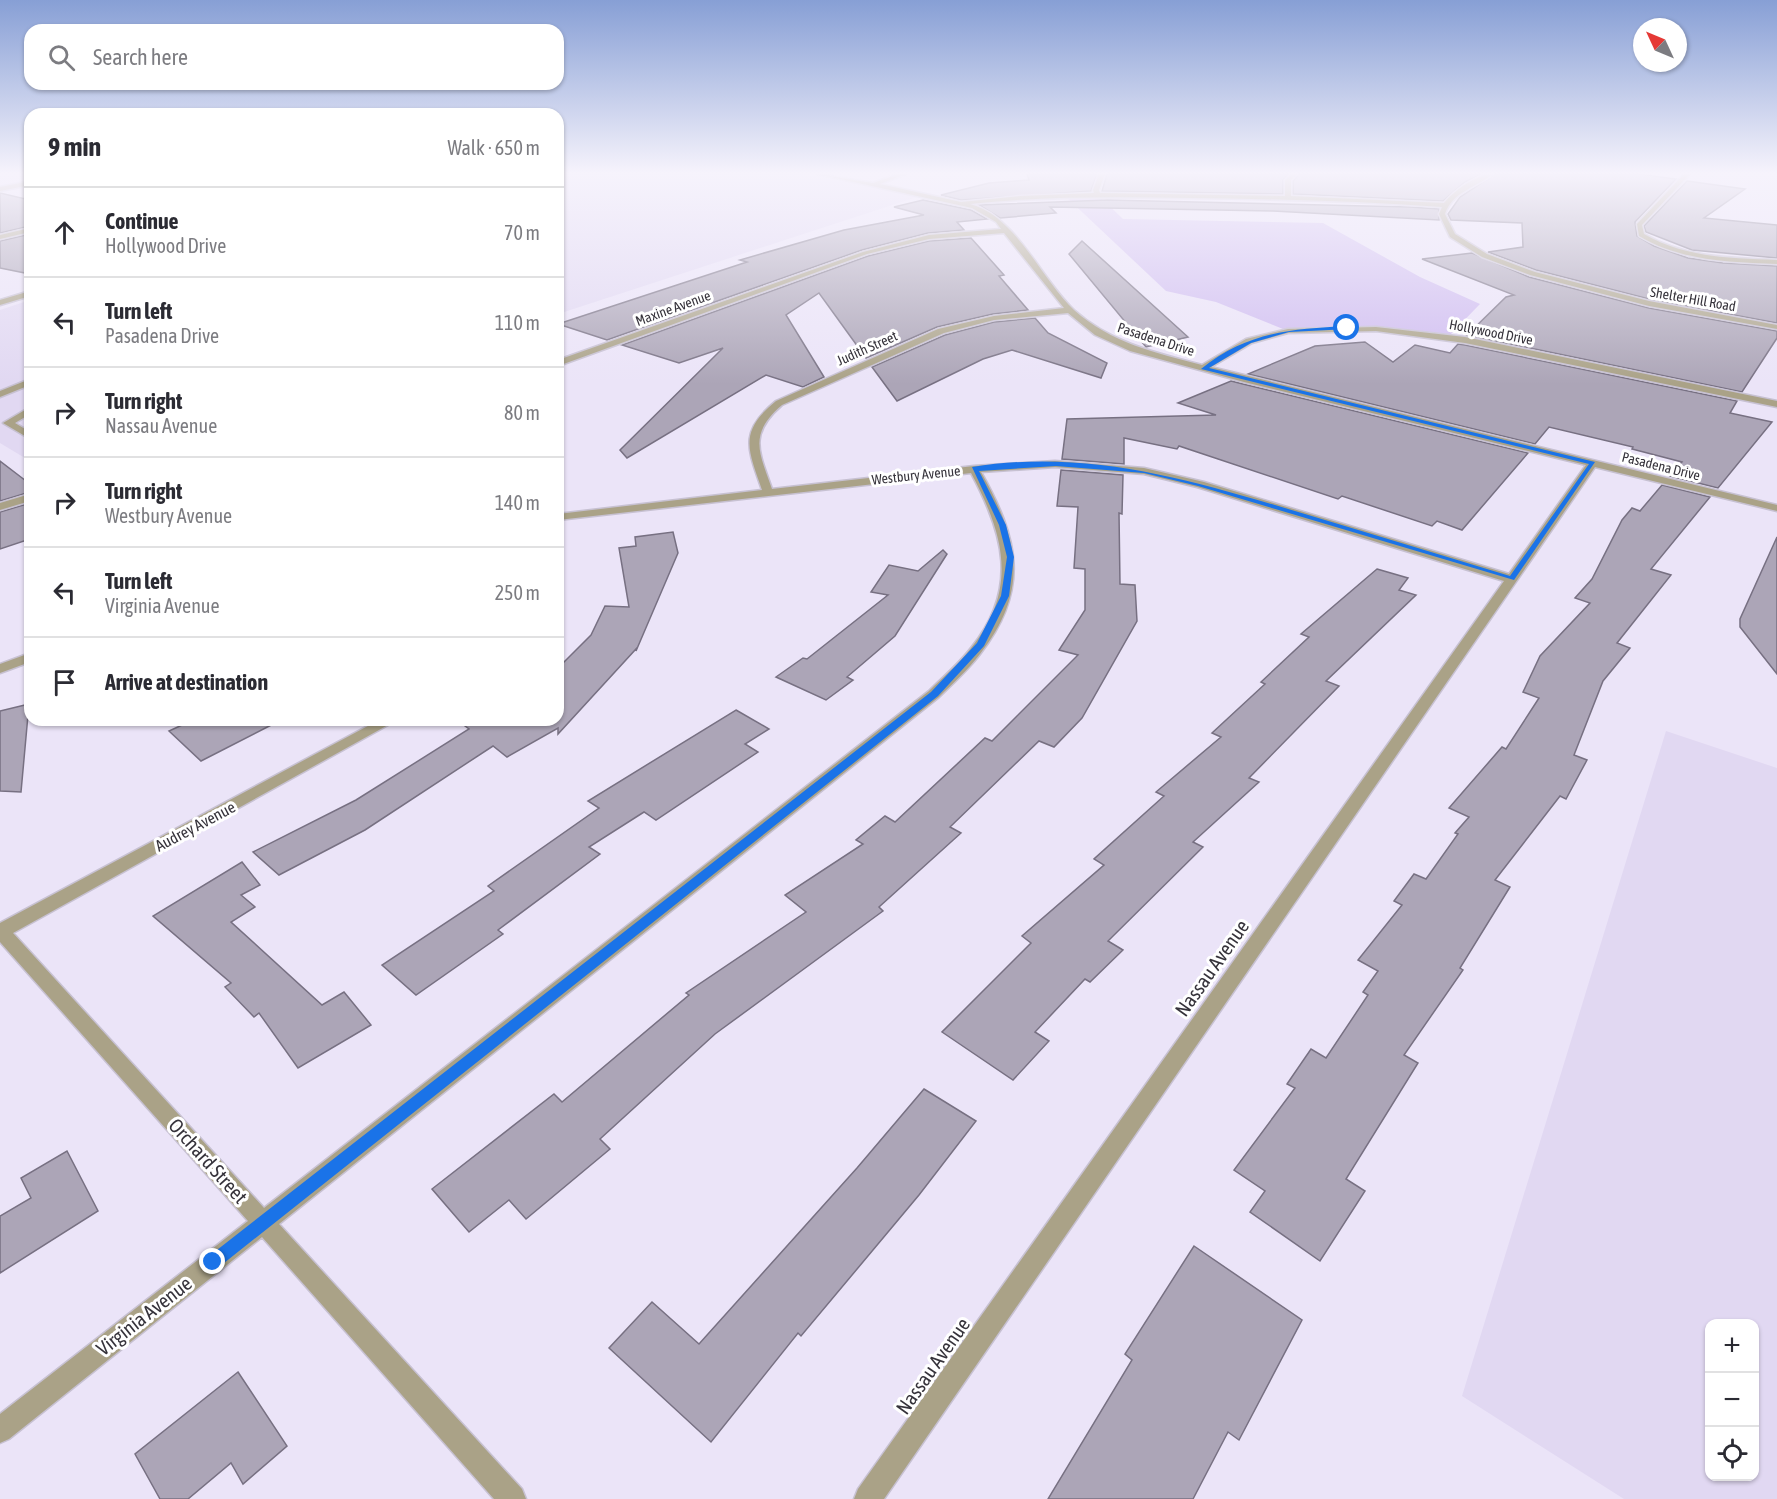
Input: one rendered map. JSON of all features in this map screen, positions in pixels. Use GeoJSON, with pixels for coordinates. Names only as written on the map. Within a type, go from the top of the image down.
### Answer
{"type":"FeatureCollection","features":[{"type":"Feature","properties":{"kind":"street","name":"Maxine Avenue"},"geometry":{"type":"LineString","coordinates":[[564,361],[874,250],[900,244]]}},
{"type":"Feature","properties":{"kind":"street","name":"Pasadena Drive"},"geometry":{"type":"LineString","coordinates":[[1016,244],[1070,310],[1098,333],[1132,349],[1204,369],[1777,508]]}},
{"type":"Feature","properties":{"kind":"street","name":"Shelter Hill Road"},"geometry":{"type":"LineString","coordinates":[[1466,244],[1518,269],[1630,300],[1777,327]]}},
{"type":"Feature","properties":{"kind":"street"},"geometry":{"type":"LineString","coordinates":[[1658,244],[1694,254],[1742,261],[1777,261]]}},
{"type":"Feature","properties":{"kind":"street"},"geometry":{"type":"LineString","coordinates":[[0,303],[24,294]]}},
{"type":"Feature","properties":{"kind":"street","name":"Judith Street"},"geometry":{"type":"LineString","coordinates":[[768,492],[751,437],[758,420],[779,403],[941,331],[993,318],[1070,310]]}},
{"type":"Feature","properties":{"kind":"street","name":"Hollywood Drive"},"geometry":{"type":"LineString","coordinates":[[1204,369],[1250,341],[1288,331],[1376,329],[1465,340],[1777,404]]}},
{"type":"Feature","properties":{"kind":"street"},"geometry":{"type":"LineString","coordinates":[[2,394],[24,385]]}},
{"type":"Feature","properties":{"kind":"street"},"geometry":{"type":"LineString","coordinates":[[2,394],[24,404]]}},
{"type":"Feature","properties":{"kind":"street"},"geometry":{"type":"LineString","coordinates":[[24,405],[8,423],[24,432]]}},
{"type":"Feature","properties":{"kind":"street","name":"Nassau Avenue"},"geometry":{"type":"LineString","coordinates":[[868,1499],[1593,463]]}},
{"type":"Feature","properties":{"kind":"street","name":"Westbury Avenue"},"geometry":{"type":"LineString","coordinates":[[564,516],[974,469],[1056,464],[1144,471],[1200,484],[1512,579]]}},
{"type":"Feature","properties":{"kind":"street","name":"Virginia Avenue"},"geometry":{"type":"LineString","coordinates":[[0,1430],[934,694],[981,644],[1005,596],[1010,557],[1003,525],[974,469]]}},
{"type":"Feature","properties":{"kind":"street"},"geometry":{"type":"LineString","coordinates":[[0,507],[24,499]]}},
{"type":"Feature","properties":{"kind":"street"},"geometry":{"type":"LineString","coordinates":[[0,669],[24,659]]}},
{"type":"Feature","properties":{"kind":"street","name":"Audrey Avenue"},"geometry":{"type":"LineString","coordinates":[[0,931],[379,726]]}},
{"type":"Feature","properties":{"kind":"street","name":"Orchard Street"},"geometry":{"type":"LineString","coordinates":[[0,931],[512,1499]]}},
{"type":"Feature","properties":{"kind":"shaded area"},"geometry":{"type":"Polygon","coordinates":[[[564,244],[773,244],[564,312],[564,244]]]}},
{"type":"Feature","properties":{"kind":"shaded area"},"geometry":{"type":"Polygon","coordinates":[[[1116,244],[1361,244],[1420,277],[1480,304],[1448,337],[1362,328],[1288,331],[1216,302],[1166,291],[1116,244]]]}},
{"type":"Feature","properties":{"kind":"shaded area"},"geometry":{"type":"Polygon","coordinates":[[[24,302],[24,457],[0,443],[0,310],[24,302]]]}},
{"type":"Feature","properties":{"kind":"shaded area"},"geometry":{"type":"Polygon","coordinates":[[[1666,731],[1777,768],[1777,1499],[1624,1499],[1462,1396],[1666,731]]]}},
{"type":"Feature","properties":{"kind":"building"},"geometry":{"type":"Polygon","coordinates":[[[0,244],[24,244],[24,273],[0,268],[0,244]]]}},
{"type":"Feature","properties":{"kind":"building"},"geometry":{"type":"Polygon","coordinates":[[[796,244],[885,244],[862,250],[607,340],[564,326],[564,322],[747,262],[740,260],[796,244]]]}},
{"type":"Feature","properties":{"kind":"building"},"geometry":{"type":"Polygon","coordinates":[[[917,244],[976,244],[1004,275],[999,276],[1028,310],[993,314],[937,327],[866,358],[819,293],[786,315],[824,377],[803,387],[766,375],[627,458],[620,450],[723,348],[679,363],[622,345],[868,256],[917,244]]]}},
{"type":"Feature","properties":{"kind":"building"},"geometry":{"type":"Polygon","coordinates":[[[1079,244],[1085,244],[1188,337],[1146,347],[1069,254],[1079,244]]]}},
{"type":"Feature","properties":{"kind":"building"},"geometry":{"type":"Polygon","coordinates":[[[1523,244],[1651,244],[1688,258],[1723,263],[1777,266],[1777,323],[1649,299],[1536,270],[1488,252],[1523,247],[1523,244]]]}},
{"type":"Feature","properties":{"kind":"building"},"geometry":{"type":"Polygon","coordinates":[[[1677,244],[1777,244],[1777,258],[1692,250],[1677,244]]]}},
{"type":"Feature","properties":{"kind":"building"},"geometry":{"type":"Polygon","coordinates":[[[1472,253],[1529,277],[1649,308],[1777,331],[1777,338],[1742,392],[1467,335],[1506,297],[1514,295],[1422,259],[1472,253]]]}},
{"type":"Feature","properties":{"kind":"building"},"geometry":{"type":"Polygon","coordinates":[[[1035,318],[1048,333],[1107,363],[1101,378],[1012,350],[983,359],[897,401],[872,367],[945,335],[994,322],[1035,318]]]}},
{"type":"Feature","properties":{"kind":"building"},"geometry":{"type":"Polygon","coordinates":[[[1365,342],[1393,362],[1415,345],[1450,353],[1458,344],[1465,345],[1737,401],[1730,413],[1772,422],[1718,488],[1670,476],[1682,462],[1632,449],[1633,447],[1549,427],[1535,444],[1248,374],[1315,346],[1365,342]]]}},
{"type":"Feature","properties":{"kind":"building"},"geometry":{"type":"Polygon","coordinates":[[[1231,381],[1528,453],[1462,530],[1437,521],[1432,526],[1342,496],[1338,499],[1179,446],[1177,449],[1124,438],[1124,464],[1062,459],[1067,419],[1216,415],[1178,403],[1231,381]]]}},
{"type":"Feature","properties":{"kind":"building"},"geometry":{"type":"Polygon","coordinates":[[[0,461],[24,479],[24,494],[0,501],[0,461]]]}},
{"type":"Feature","properties":{"kind":"building"},"geometry":{"type":"Polygon","coordinates":[[[1061,470],[1123,475],[1122,514],[1119,513],[1120,584],[1135,585],[1137,621],[1082,718],[1054,747],[1039,741],[950,827],[961,833],[879,907],[883,911],[715,1034],[600,1139],[610,1149],[526,1219],[509,1200],[469,1232],[432,1189],[554,1094],[562,1102],[689,995],[686,993],[806,912],[785,895],[863,844],[856,840],[885,816],[895,822],[985,738],[992,741],[1078,655],[1059,650],[1085,610],[1085,569],[1074,568],[1078,507],[1057,506],[1061,470]]]}},
{"type":"Feature","properties":{"kind":"building"},"geometry":{"type":"Polygon","coordinates":[[[1662,485],[1710,497],[1651,569],[1671,575],[1617,643],[1630,648],[1603,681],[1574,755],[1587,760],[1566,799],[1560,796],[1495,880],[1510,887],[1460,968],[1463,970],[1404,1055],[1418,1063],[1346,1179],[1365,1191],[1320,1261],[1250,1212],[1265,1191],[1234,1170],[1295,1088],[1287,1084],[1311,1049],[1326,1058],[1368,995],[1363,992],[1378,971],[1358,960],[1402,905],[1394,901],[1414,874],[1426,879],[1458,834],[1455,833],[1469,817],[1449,808],[1502,747],[1506,749],[1539,698],[1523,692],[1540,656],[1590,603],[1575,598],[1592,579],[1622,520],[1632,508],[1640,511],[1662,485]]]}},
{"type":"Feature","properties":{"kind":"building"},"geometry":{"type":"Polygon","coordinates":[[[24,505],[24,541],[0,549],[0,512],[24,505]]]}},
{"type":"Feature","properties":{"kind":"building"},"geometry":{"type":"Polygon","coordinates":[[[673,532],[678,553],[636,651],[636,649],[558,734],[558,728],[507,757],[493,746],[365,830],[279,875],[253,852],[356,800],[469,729],[465,726],[564,726],[564,662],[591,635],[605,606],[629,607],[619,548],[636,546],[635,537],[673,532]]]}},
{"type":"Feature","properties":{"kind":"building"},"geometry":{"type":"Polygon","coordinates":[[[1777,537],[1777,674],[1740,627],[1740,619],[1777,537]]]}},
{"type":"Feature","properties":{"kind":"building"},"geometry":{"type":"Polygon","coordinates":[[[943,550],[947,554],[895,636],[847,677],[853,680],[826,700],[776,677],[803,658],[807,659],[888,595],[871,592],[889,565],[918,571],[943,550]]]}},
{"type":"Feature","properties":{"kind":"building"},"geometry":{"type":"Polygon","coordinates":[[[1377,569],[1408,578],[1399,590],[1416,595],[1326,681],[1339,686],[1249,778],[1259,782],[1193,842],[1203,847],[1108,941],[1123,950],[1090,982],[1085,979],[1035,1032],[1049,1041],[1013,1080],[942,1032],[1031,943],[1022,936],[1104,865],[1094,859],[1164,796],[1156,792],[1221,737],[1212,733],[1265,684],[1261,682],[1309,637],[1301,634],[1377,569]]]}},
{"type":"Feature","properties":{"kind":"building"},"geometry":{"type":"Polygon","coordinates":[[[24,705],[24,726],[27,726],[21,792],[0,791],[0,711],[24,705]]]}},
{"type":"Feature","properties":{"kind":"building"},"geometry":{"type":"Polygon","coordinates":[[[736,710],[769,729],[745,744],[758,752],[656,820],[644,812],[589,847],[600,854],[498,930],[503,934],[416,995],[382,965],[494,891],[488,886],[599,808],[588,801],[736,710]]]}},
{"type":"Feature","properties":{"kind":"building"},"geometry":{"type":"Polygon","coordinates":[[[180,726],[269,726],[201,761],[169,731],[180,726]]]}},
{"type":"Feature","properties":{"kind":"building"},"geometry":{"type":"Polygon","coordinates":[[[242,862],[260,885],[241,895],[255,907],[231,922],[322,1005],[344,992],[371,1025],[298,1068],[259,1013],[254,1017],[225,987],[231,983],[153,916],[242,862]]]}},
{"type":"Feature","properties":{"kind":"building"},"geometry":{"type":"Polygon","coordinates":[[[924,1089],[976,1121],[919,1195],[801,1336],[798,1333],[711,1442],[609,1348],[652,1302],[699,1344],[857,1168],[924,1089]]]}},
{"type":"Feature","properties":{"kind":"building"},"geometry":{"type":"Polygon","coordinates":[[[67,1151],[98,1211],[0,1273],[0,1216],[31,1198],[21,1178],[67,1151]]]}},
{"type":"Feature","properties":{"kind":"building"},"geometry":{"type":"Polygon","coordinates":[[[1194,1246],[1302,1320],[1239,1440],[1228,1432],[1193,1499],[1048,1499],[1132,1360],[1125,1354],[1194,1246]]]}},
{"type":"Feature","properties":{"kind":"building"},"geometry":{"type":"Polygon","coordinates":[[[238,1372],[287,1446],[243,1484],[231,1463],[188,1499],[160,1499],[135,1454],[238,1372]]]}},
{"type":"Feature","properties":{"kind":"route"},"geometry":{"type":"LineString","coordinates":[[213,1262],[934,694],[981,644],[1005,596],[1010,557],[1003,525],[974,469],[1025,464],[1056,464],[1144,471],[1200,484],[1512,579],[1593,463],[1204,369],[1250,341],[1288,331],[1347,328]]}}]}
